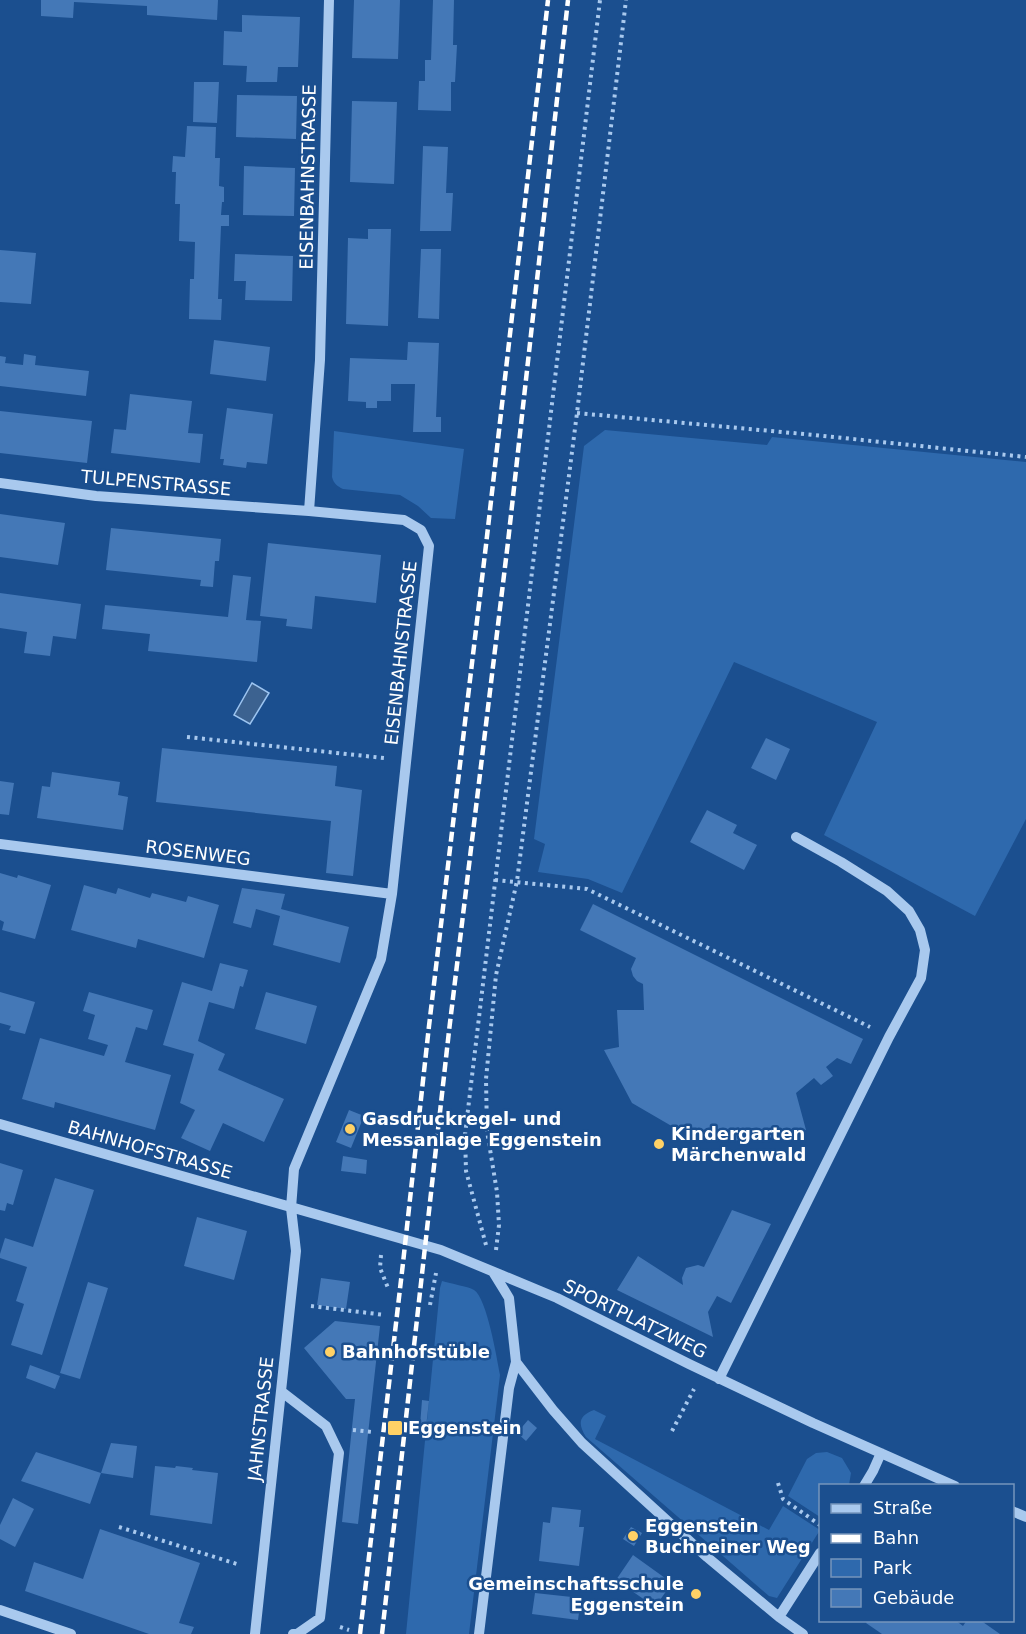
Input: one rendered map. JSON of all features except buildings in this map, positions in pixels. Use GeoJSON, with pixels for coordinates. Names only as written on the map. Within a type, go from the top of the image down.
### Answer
{"type":"FeatureCollection","features":[{"type":"Feature","properties":{"kind":"street","name":"EISENBAHNSTRASSE"},"geometry":{"type":"LineString","coordinates":[[291,1208],[294,1169],[381,959],[392,894],[429,546],[421,530],[404,520],[309,511],[320,360],[329,0]]}},
{"type":"Feature","properties":{"kind":"street","name":"TULPENSTRASSE"},"geometry":{"type":"LineString","coordinates":[[0,483],[96,496],[309,511]]}},
{"type":"Feature","properties":{"kind":"street"},"geometry":{"type":"LineString","coordinates":[[719,1379],[889,1036],[921,978],[926,950],[920,930],[909,912],[887,891],[796,837]]}},
{"type":"Feature","properties":{"kind":"street","name":"ROSENWEG"},"geometry":{"type":"LineString","coordinates":[[0,844],[392,894]]}},
{"type":"Feature","properties":{"kind":"street","name":"BAHNHOFSTRASSE"},"geometry":{"type":"LineString","coordinates":[[0,1124],[291,1208]]}},
{"type":"Feature","properties":{"kind":"street","name":"SPORTPLATZWEG"},"geometry":{"type":"LineString","coordinates":[[291,1208],[441,1250],[557,1298],[719,1379],[953,1484]]}},
{"type":"Feature","properties":{"kind":"street","name":"JAHNSTRASSE"},"geometry":{"type":"LineString","coordinates":[[255,1634],[296,1251],[291,1208]]}},
{"type":"Feature","properties":{"kind":"street"},"geometry":{"type":"LineString","coordinates":[[479,1634],[509,1388],[516,1362],[509,1299],[493,1272]]}},
{"type":"Feature","properties":{"kind":"street"},"geometry":{"type":"LineString","coordinates":[[516,1362],[582,1443],[707,1557],[778,1617],[803,1634]]}},
{"type":"Feature","properties":{"kind":"street"},"geometry":{"type":"LineString","coordinates":[[282,1392],[326,1426],[339,1453],[320,1618],[297,1634],[293,1634]]}},
{"type":"Feature","properties":{"kind":"street"},"geometry":{"type":"LineString","coordinates":[[865,1484],[881,1453]]}},
{"type":"Feature","properties":{"kind":"street"},"geometry":{"type":"LineString","coordinates":[[778,1617],[819,1555]]}},
{"type":"Feature","properties":{"kind":"street"},"geometry":{"type":"LineString","coordinates":[[0,1610],[71,1634]]}},
{"type":"Feature","properties":{"kind":"path"},"geometry":{"type":"LineString","coordinates":[[493,1272],[466,1171],[465,1136],[600,0]]}},
{"type":"Feature","properties":{"kind":"path"},"geometry":{"type":"LineString","coordinates":[[493,1272],[499,1225],[497,1192],[487,1131],[486,1079],[495,975],[517,881],[577,413],[626,0]]}},
{"type":"Feature","properties":{"kind":"path"},"geometry":{"type":"LineString","coordinates":[[577,413],[1026,457]]}},
{"type":"Feature","properties":{"kind":"path"},"geometry":{"type":"LineString","coordinates":[[187,737],[406,760]]}},
{"type":"Feature","properties":{"kind":"path"},"geometry":{"type":"LineString","coordinates":[[495,880],[587,889],[889,1036]]}},
{"type":"Feature","properties":{"kind":"path"},"geometry":{"type":"LineString","coordinates":[[383,1233],[380,1268],[388,1288]]}},
{"type":"Feature","properties":{"kind":"path"},"geometry":{"type":"LineString","coordinates":[[430,1305],[441,1250]]}},
{"type":"Feature","properties":{"kind":"path"},"geometry":{"type":"LineString","coordinates":[[291,1303],[385,1315]]}},
{"type":"Feature","properties":{"kind":"path"},"geometry":{"type":"LineString","coordinates":[[778,1483],[783,1499],[819,1524]]}},
{"type":"Feature","properties":{"kind":"path"},"geometry":{"type":"LineString","coordinates":[[119,1527],[261,1572]]}},
{"type":"Feature","properties":{"kind":"green space"},"geometry":{"type":"Polygon","coordinates":[[[605,430],[767,445],[772,437],[1026,462],[1026,819],[975,916],[824,835],[877,722],[734,662],[622,893],[588,879],[538,872],[545,844],[534,839],[584,446],[605,430]]]}},
{"type":"Feature","properties":{"kind":"green space"},"geometry":{"type":"Polygon","coordinates":[[[334,431],[464,449],[455,519],[431,518],[418,506],[400,495],[343,489],[337,486],[332,477],[334,431]]]}},
{"type":"Feature","properties":{"kind":"green space"},"geometry":{"type":"Polygon","coordinates":[[[442,1281],[474,1290],[479,1295],[491,1330],[500,1375],[469,1634],[406,1634],[440,1288],[442,1281]]]}},
{"type":"Feature","properties":{"kind":"green space"},"geometry":{"type":"Polygon","coordinates":[[[594,1410],[606,1416],[595,1439],[769,1530],[783,1506],[819,1529],[777,1598],[769,1596],[586,1437],[581,1424],[585,1415],[594,1410]]]}},
{"type":"Feature","properties":{"kind":"green space"},"geometry":{"type":"Polygon","coordinates":[[[827,1452],[842,1458],[851,1473],[849,1484],[819,1484],[819,1516],[788,1496],[807,1459],[816,1453],[827,1452]]]}},
{"type":"Feature","properties":{"kind":"shaded area"},"geometry":{"type":"Polygon","coordinates":[[[252,683],[269,693],[250,724],[234,715],[252,683]]]}},
{"type":"Feature","properties":{"kind":"railway"},"geometry":{"type":"LineString","coordinates":[[360,1634],[548,0]]}},
{"type":"Feature","properties":{"kind":"railway"},"geometry":{"type":"LineString","coordinates":[[382,1634],[568,0]]}},
{"type":"Feature","properties":{"kind":"place","name":"Gasdruckregel- und Messanlage Eggenstein"},"geometry":{"type":"Point","coordinates":[350,1129]}},
{"type":"Feature","properties":{"kind":"place","name":"Kindergarten Märchenwald"},"geometry":{"type":"Point","coordinates":[659,1144]}},
{"type":"Feature","properties":{"kind":"place","name":"Bahnhofstüble"},"geometry":{"type":"Point","coordinates":[330,1352]}},
{"type":"Feature","properties":{"kind":"place","name":"Eggenstein"},"geometry":{"type":"Point","coordinates":[395,1428]}},
{"type":"Feature","properties":{"kind":"place","name":"Eggenstein Buchneiner Weg"},"geometry":{"type":"Point","coordinates":[633,1536]}},
{"type":"Feature","properties":{"kind":"place","name":"Gemeinschaftsschule Eggenstein"},"geometry":{"type":"Point","coordinates":[696,1594]}}]}
